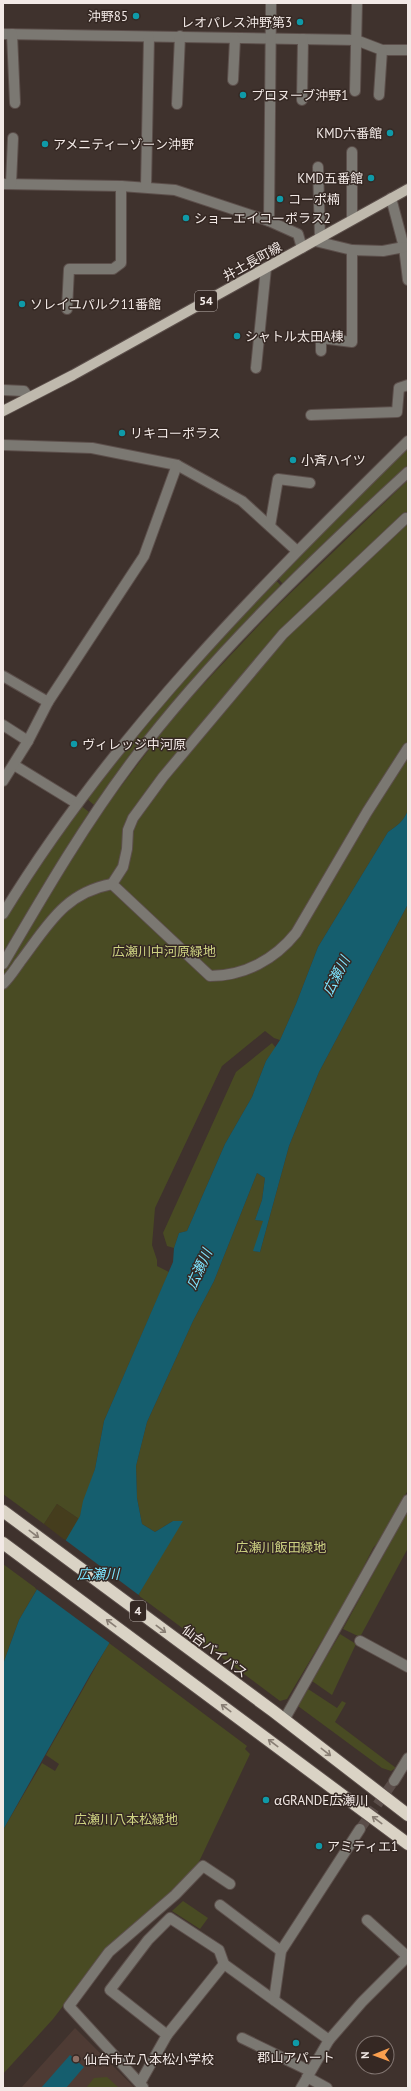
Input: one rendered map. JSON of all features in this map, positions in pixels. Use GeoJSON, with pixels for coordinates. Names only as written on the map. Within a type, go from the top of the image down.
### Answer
{"type":"FeatureCollection","features":[{"type":"Feature","properties":{"kind":"highway","name":"仙台バイパス"},"geometry":{"type":"LineString","coordinates":[[3,1511],[273,1711],[408,1816]]}},
{"type":"Feature","properties":{"kind":"highway","name":"4"},"geometry":{"type":"LineString","coordinates":[[3,1542],[408,1844]]}},
{"type":"Feature","properties":{"kind":"main road","name":"井土長町線"},"geometry":{"type":"LineString","coordinates":[[3,411],[408,189]]}},
{"type":"Feature","properties":{"kind":"street"},"geometry":{"type":"LineString","coordinates":[[269,221],[271,3]]}},
{"type":"Feature","properties":{"kind":"street"},"geometry":{"type":"LineString","coordinates":[[355,91],[357,3]]}},
{"type":"Feature","properties":{"kind":"street"},"geometry":{"type":"LineString","coordinates":[[15,103],[8,34],[356,40],[382,50],[408,50]]}},
{"type":"Feature","properties":{"kind":"street"},"geometry":{"type":"LineString","coordinates":[[176,104],[180,36]]}},
{"type":"Feature","properties":{"kind":"street"},"geometry":{"type":"LineString","coordinates":[[146,187],[149,37]]}},
{"type":"Feature","properties":{"kind":"street"},"geometry":{"type":"LineString","coordinates":[[302,100],[303,38]]}},
{"type":"Feature","properties":{"kind":"street"},"geometry":{"type":"LineString","coordinates":[[233,80],[235,39]]}},
{"type":"Feature","properties":{"kind":"street"},"geometry":{"type":"LineString","coordinates":[[379,95],[382,50]]}},
{"type":"Feature","properties":{"kind":"street"},"geometry":{"type":"LineString","coordinates":[[13,138],[7,184],[121,186],[176,190],[269,221],[298,234],[302,248]]}},
{"type":"Feature","properties":{"kind":"street"},"geometry":{"type":"LineString","coordinates":[[352,152],[352,219]]}},
{"type":"Feature","properties":{"kind":"street"},"geometry":{"type":"LineString","coordinates":[[318,167],[318,239],[352,250],[383,251],[404,247]]}},
{"type":"Feature","properties":{"kind":"street"},"geometry":{"type":"LineString","coordinates":[[67,309],[69,269],[113,269],[121,263],[121,186]]}},
{"type":"Feature","properties":{"kind":"street"},"geometry":{"type":"LineString","coordinates":[[391,198],[404,247],[408,280]]}},
{"type":"Feature","properties":{"kind":"street"},"geometry":{"type":"LineString","coordinates":[[322,351],[321,338],[352,342],[352,250]]}},
{"type":"Feature","properties":{"kind":"street"},"geometry":{"type":"LineString","coordinates":[[256,368],[266,268]]}},
{"type":"Feature","properties":{"kind":"street"},"geometry":{"type":"LineString","coordinates":[[311,415],[396,412],[399,388],[408,384]]}},
{"type":"Feature","properties":{"kind":"street"},"geometry":{"type":"LineString","coordinates":[[3,390],[24,391],[28,398]]}},
{"type":"Feature","properties":{"kind":"street"},"geometry":{"type":"LineString","coordinates":[[3,914],[76,803],[165,693],[223,628],[297,551],[408,441]]}},
{"type":"Feature","properties":{"kind":"street"},"geometry":{"type":"LineString","coordinates":[[3,445],[92,448],[177,465],[242,501],[297,551]]}},
{"type":"Feature","properties":{"kind":"street"},"geometry":{"type":"LineString","coordinates":[[3,781],[28,741],[48,702],[144,556],[177,465]]}},
{"type":"Feature","properties":{"kind":"street"},"geometry":{"type":"LineString","coordinates":[[3,964],[45,891],[95,812],[133,760],[176,706],[281,592],[408,472]]}},
{"type":"Feature","properties":{"kind":"street"},"geometry":{"type":"LineString","coordinates":[[270,526],[278,479],[310,483]]}},
{"type":"Feature","properties":{"kind":"street"},"geometry":{"type":"LineString","coordinates":[[3,984],[57,913],[83,892],[95,887],[112,884],[123,867],[127,849],[128,830],[133,818],[163,777],[283,634],[406,518]]}},
{"type":"Feature","properties":{"kind":"street"},"geometry":{"type":"LineString","coordinates":[[3,676],[48,702]]}},
{"type":"Feature","properties":{"kind":"street"},"geometry":{"type":"LineString","coordinates":[[3,725],[28,741]]}},
{"type":"Feature","properties":{"kind":"street"},"geometry":{"type":"LineString","coordinates":[[112,884],[210,976],[222,976],[242,971],[266,961],[284,948],[296,933],[367,812],[408,748]]}},
{"type":"Feature","properties":{"kind":"street"},"geometry":{"type":"LineString","coordinates":[[14,764],[76,803]]}},
{"type":"Feature","properties":{"kind":"street"},"geometry":{"type":"LineString","coordinates":[[284,1720],[408,1500]]}},
{"type":"Feature","properties":{"kind":"street"},"geometry":{"type":"LineString","coordinates":[[360,1640],[408,1667]]}},
{"type":"Feature","properties":{"kind":"street"},"geometry":{"type":"LineString","coordinates":[[394,1781],[408,1758]]}},
{"type":"Feature","properties":{"kind":"street"},"geometry":{"type":"LineString","coordinates":[[274,2000],[281,1951],[360,1829]]}},
{"type":"Feature","properties":{"kind":"street"},"geometry":{"type":"LineString","coordinates":[[224,1964],[166,2035],[142,2086],[69,2006],[109,1952],[175,1896],[202,1866],[230,1884]]}},
{"type":"Feature","properties":{"kind":"street"},"geometry":{"type":"LineString","coordinates":[[220,1905],[281,1951]]}},
{"type":"Feature","properties":{"kind":"street"},"geometry":{"type":"LineString","coordinates":[[166,2035],[110,1990],[148,1940],[170,1918],[218,1950],[224,1964],[329,2040]]}},
{"type":"Feature","properties":{"kind":"street"},"geometry":{"type":"LineString","coordinates":[[301,2088],[329,2040],[362,2002],[408,1957],[367,1920]]}},
{"type":"Feature","properties":{"kind":"street"},"geometry":{"type":"LineString","coordinates":[[242,2038],[309,2074],[327,2088]]}},
{"type":"Feature","properties":{"kind":"shaded area","name":"仙台市立八本松小学校"},"geometry":{"type":"Polygon","coordinates":[[[75,2028],[135,2088],[21,2088],[75,2028]]]}},
{"type":"Feature","properties":{"kind":"green space"},"geometry":{"type":"Polygon","coordinates":[[[408,447],[408,465],[283,584],[276,576],[408,447]]]}},
{"type":"Feature","properties":{"kind":"green space","name":"広瀬川中河原緑地"},"geometry":{"type":"Polygon","coordinates":[[[408,480],[408,810],[400,823],[388,832],[318,947],[280,1040],[274,1038],[265,1031],[222,1066],[155,1208],[152,1245],[157,1260],[157,1266],[169,1272],[104,1421],[95,1469],[79,1519],[57,1504],[44,1524],[3,1494],[3,973],[103,810],[179,710],[275,608],[408,480]]]}},
{"type":"Feature","properties":{"kind":"green space"},"geometry":{"type":"Polygon","coordinates":[[[274,578],[281,586],[130,756],[94,805],[86,798],[151,712],[274,578]]]}},
{"type":"Feature","properties":{"kind":"green space"},"geometry":{"type":"Polygon","coordinates":[[[80,805],[89,812],[3,952],[3,919],[80,805]]]}},
{"type":"Feature","properties":{"kind":"green space","name":"広瀬川飯田緑地"},"geometry":{"type":"Polygon","coordinates":[[[408,904],[408,1490],[382,1538],[373,1548],[351,1592],[287,1699],[280,1701],[138,1595],[157,1563],[173,1521],[155,1532],[142,1524],[137,1498],[136,1466],[147,1422],[193,1321],[214,1281],[257,1173],[265,1178],[262,1200],[255,1220],[264,1221],[254,1251],[260,1252],[289,1146],[319,1072],[408,904]]]}},
{"type":"Feature","properties":{"kind":"green space"},"geometry":{"type":"Polygon","coordinates":[[[272,1043],[276,1048],[266,1061],[252,1097],[225,1144],[187,1231],[179,1233],[174,1248],[167,1246],[163,1233],[236,1072],[272,1043]]]}},
{"type":"Feature","properties":{"kind":"green space"},"geometry":{"type":"Polygon","coordinates":[[[408,1510],[408,1548],[360,1637],[343,1629],[408,1510]]]}},
{"type":"Feature","properties":{"kind":"green space"},"geometry":{"type":"Polygon","coordinates":[[[3,1564],[37,1589],[19,1620],[3,1664],[3,1564]]]}},
{"type":"Feature","properties":{"kind":"green space"},"geometry":{"type":"Polygon","coordinates":[[[340,1634],[356,1644],[332,1695],[312,1681],[340,1634]]]}},
{"type":"Feature","properties":{"kind":"green space","name":"広瀬川八本松緑地"},"geometry":{"type":"Polygon","coordinates":[[[109,1643],[247,1746],[245,1749],[250,1754],[196,1868],[183,1883],[106,1950],[53,2019],[3,2074],[3,1830],[42,1763],[55,1771],[59,1764],[46,1755],[109,1643]]]}},
{"type":"Feature","properties":{"kind":"green space"},"geometry":{"type":"Polygon","coordinates":[[[308,1689],[337,1708],[342,1701],[346,1703],[335,1722],[396,1768],[391,1771],[382,1768],[298,1706],[308,1689]]]}},
{"type":"Feature","properties":{"kind":"green space"},"geometry":{"type":"Polygon","coordinates":[[[183,1901],[208,1918],[200,1929],[172,1911],[183,1901]]]}},
{"type":"Feature","properties":{"kind":"green space"},"geometry":{"type":"Polygon","coordinates":[[[107,2077],[119,2088],[86,2088],[94,2078],[107,2077]]]}},
{"type":"Feature","properties":{"kind":"sand"},"geometry":{"type":"Polygon","coordinates":[[[57,1504],[79,1519],[66,1541],[44,1524],[57,1504]]]}},
{"type":"Feature","properties":{"kind":"water","name":"広瀬川"},"geometry":{"type":"Polygon","coordinates":[[[408,810],[408,904],[319,1072],[289,1146],[260,1252],[253,1251],[263,1221],[255,1220],[262,1200],[265,1178],[257,1173],[214,1281],[193,1321],[147,1422],[136,1466],[137,1498],[142,1524],[155,1532],[173,1521],[183,1521],[90,1675],[3,1830],[3,1664],[19,1620],[80,1516],[83,1501],[95,1469],[104,1421],[173,1262],[174,1248],[179,1233],[187,1231],[225,1144],[252,1097],[266,1061],[280,1040],[318,947],[388,832],[400,823],[408,810]]]}},
{"type":"Feature","properties":{"kind":"water"},"geometry":{"type":"Polygon","coordinates":[[[70,2055],[84,2067],[66,2088],[41,2088],[70,2055]]]}},
{"type":"Feature","properties":{"kind":"pier"},"geometry":{"type":"Polygon","coordinates":[[[64,1539],[140,1596],[111,1644],[35,1588],[64,1539]]]}},
{"type":"Feature","properties":{"kind":"tunnel"},"geometry":{"type":"LineString","coordinates":[[360,1829],[394,1781]]}},
{"type":"Feature","properties":{"kind":"place","name":"沖野85"},"geometry":{"type":"Point","coordinates":[136,16]}},
{"type":"Feature","properties":{"kind":"place","name":"レオパレス沖野第3"},"geometry":{"type":"Point","coordinates":[300,22]}},
{"type":"Feature","properties":{"kind":"place","name":"プロヌーブ沖野1"},"geometry":{"type":"Point","coordinates":[243,95]}},
{"type":"Feature","properties":{"kind":"place","name":"KMD六番館"},"geometry":{"type":"Point","coordinates":[390,133]}},
{"type":"Feature","properties":{"kind":"place","name":"アメニティーゾーン沖野"},"geometry":{"type":"Point","coordinates":[45,144]}},
{"type":"Feature","properties":{"kind":"place","name":"KMD五番館"},"geometry":{"type":"Point","coordinates":[371,178]}},
{"type":"Feature","properties":{"kind":"place","name":"コーポ楠"},"geometry":{"type":"Point","coordinates":[280,199]}},
{"type":"Feature","properties":{"kind":"place","name":"ショーエイコーポラス2"},"geometry":{"type":"Point","coordinates":[186,218]}},
{"type":"Feature","properties":{"kind":"place","name":"ソレイユパルク11番館"},"geometry":{"type":"Point","coordinates":[22,304]}},
{"type":"Feature","properties":{"kind":"place","name":"シャトル太田A棟"},"geometry":{"type":"Point","coordinates":[237,336]}},
{"type":"Feature","properties":{"kind":"place","name":"リキコーポラス"},"geometry":{"type":"Point","coordinates":[122,433]}},
{"type":"Feature","properties":{"kind":"place","name":"小斉ハイツ"},"geometry":{"type":"Point","coordinates":[293,460]}},
{"type":"Feature","properties":{"kind":"place","name":"ヴィレッジ中河原"},"geometry":{"type":"Point","coordinates":[74,744]}},
{"type":"Feature","properties":{"kind":"place","name":"αGRANDE広瀬川"},"geometry":{"type":"Point","coordinates":[266,1800]}},
{"type":"Feature","properties":{"kind":"place","name":"アミティエ1"},"geometry":{"type":"Point","coordinates":[319,1846]}},
{"type":"Feature","properties":{"kind":"place","name":"郡山アパート"},"geometry":{"type":"Point","coordinates":[296,2043]}},
{"type":"Feature","properties":{"kind":"place","name":"仙台市立八本松小学校"},"geometry":{"type":"Point","coordinates":[76,2059]}}]}
